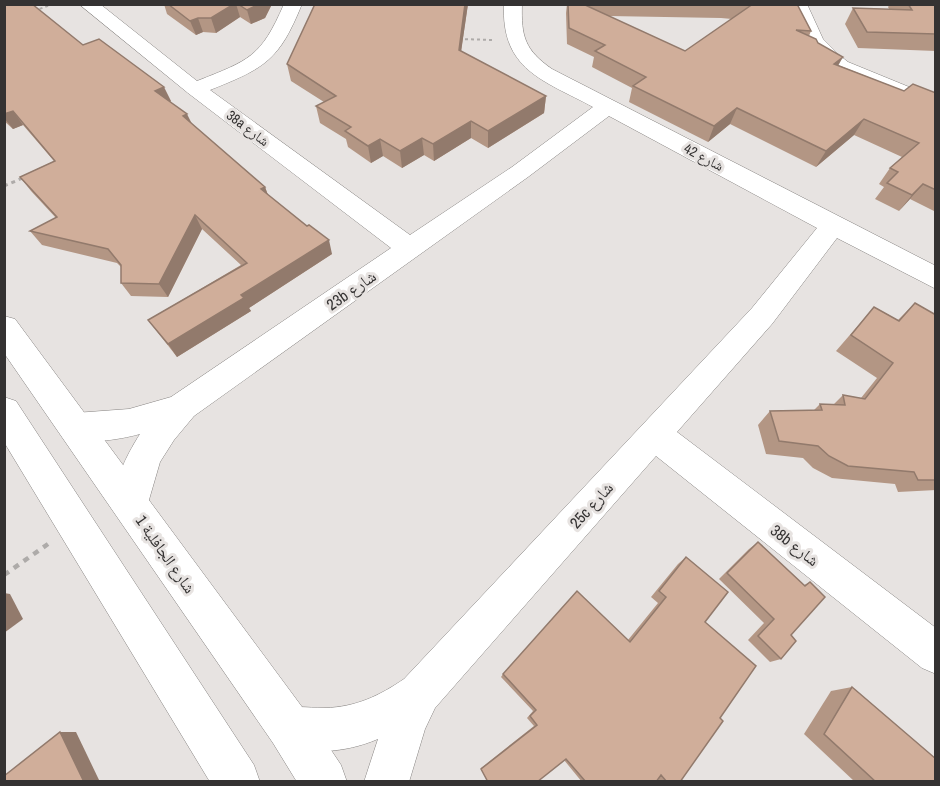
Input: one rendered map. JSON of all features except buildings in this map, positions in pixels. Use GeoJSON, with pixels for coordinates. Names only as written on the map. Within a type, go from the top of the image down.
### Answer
{"type":"FeatureCollection","features":[{"type":"Feature","properties":{"kind":"street","name":"38a شارع"},"geometry":{"type":"LineString","coordinates":[[88,4],[195,89],[410,249]]}},
{"type":"Feature","properties":{"kind":"street"},"geometry":{"type":"LineString","coordinates":[[195,89],[250,64],[264,55],[273,46],[293,4]]}},
{"type":"Feature","properties":{"kind":"street"},"geometry":{"type":"LineString","coordinates":[[513,4],[514,40]]}},
{"type":"Feature","properties":{"kind":"street"},"geometry":{"type":"LineString","coordinates":[[798,4],[817,47],[827,57],[842,66],[936,106]]}},
{"type":"Feature","properties":{"kind":"street","name":"شارع 42"},"geometry":{"type":"LineString","coordinates":[[514,40],[522,54],[536,67],[936,279]]}},
{"type":"Feature","properties":{"kind":"street","name":"23b شارع"},"geometry":{"type":"LineString","coordinates":[[131,505],[135,478],[146,452],[162,428],[182,407],[520,171],[559,152],[614,110]]}},
{"type":"Feature","properties":{"kind":"street","name":"25c شارع"},"geometry":{"type":"LineString","coordinates":[[289,727],[315,731],[343,730],[370,723],[396,711],[419,694],[762,316],[810,277],[843,230]]}},
{"type":"Feature","properties":{"kind":"street","name":"شارع الجافلية 1"},"geometry":{"type":"LineString","coordinates":[[4,328],[289,727],[324,782]]}},
{"type":"Feature","properties":{"kind":"street","name":"23b شارع"},"geometry":{"type":"LineString","coordinates":[[75,427],[129,423],[182,407]]}},
{"type":"Feature","properties":{"kind":"street"},"geometry":{"type":"LineString","coordinates":[[4,411],[237,782]]}},
{"type":"Feature","properties":{"kind":"street","name":"38b شارع"},"geometry":{"type":"LineString","coordinates":[[655,435],[936,654]]}},
{"type":"Feature","properties":{"kind":"street","name":"25c شارع"},"geometry":{"type":"LineString","coordinates":[[386,782],[401,733],[419,694]]}},
{"type":"Feature","properties":{"kind":"path"},"geometry":{"type":"LineString","coordinates":[[34,11],[53,4]]}},
{"type":"Feature","properties":{"kind":"path"},"geometry":{"type":"LineString","coordinates":[[455,39],[514,40]]}},
{"type":"Feature","properties":{"kind":"path"},"geometry":{"type":"LineString","coordinates":[[4,186],[25,176]]}},
{"type":"Feature","properties":{"kind":"path"},"geometry":{"type":"LineString","coordinates":[[4,575],[76,525]]}}]}
